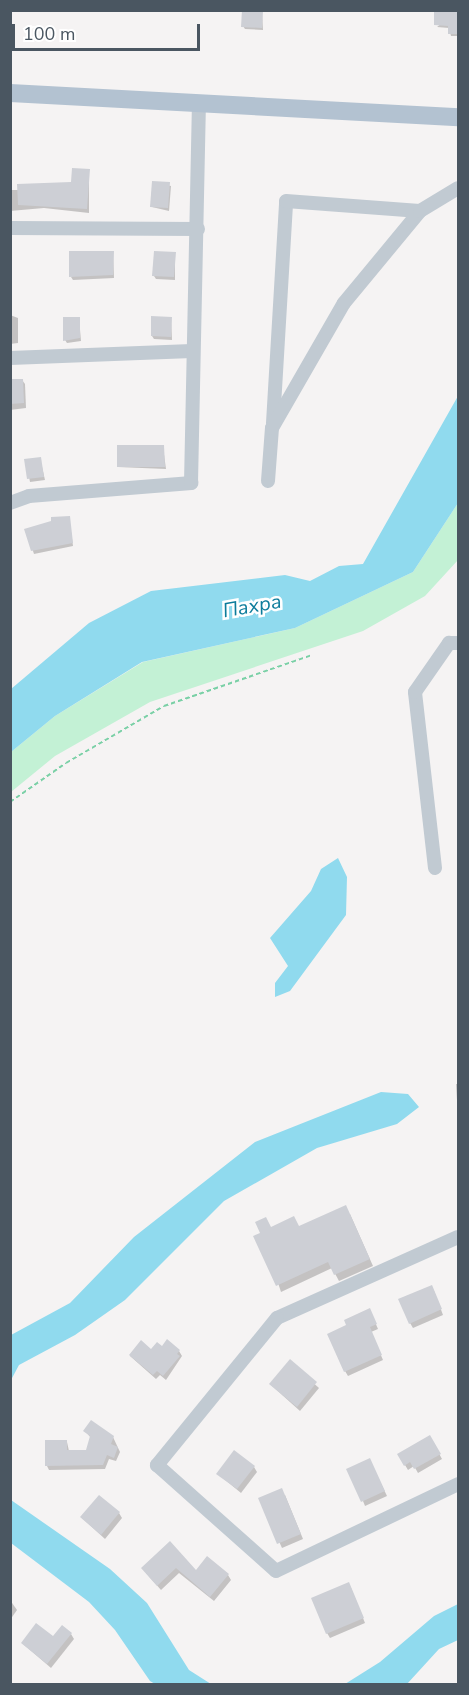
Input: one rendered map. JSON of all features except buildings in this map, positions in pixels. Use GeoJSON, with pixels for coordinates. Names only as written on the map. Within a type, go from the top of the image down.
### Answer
{"type":"FeatureCollection","features":[{"type":"Feature","properties":{"kind":"main road"},"geometry":{"type":"LineString","coordinates":[[10,93],[459,117]]}},
{"type":"Feature","properties":{"kind":"street"},"geometry":{"type":"LineString","coordinates":[[10,503],[28,495],[191,483],[192,351],[198,229],[200,103]]}},
{"type":"Feature","properties":{"kind":"street"},"geometry":{"type":"LineString","coordinates":[[272,428],[344,303],[420,211],[459,188]]}},
{"type":"Feature","properties":{"kind":"street"},"geometry":{"type":"LineString","coordinates":[[268,481],[286,201],[420,211]]}},
{"type":"Feature","properties":{"kind":"street"},"geometry":{"type":"LineString","coordinates":[[10,228],[198,229]]}},
{"type":"Feature","properties":{"kind":"street"},"geometry":{"type":"LineString","coordinates":[[10,358],[192,351]]}},
{"type":"Feature","properties":{"kind":"street"},"geometry":{"type":"LineString","coordinates":[[435,868],[415,692],[449,643],[459,643]]}},
{"type":"Feature","properties":{"kind":"street"},"geometry":{"type":"LineString","coordinates":[[459,1237],[277,1318],[157,1466],[276,1571],[459,1484]]}},
{"type":"Feature","properties":{"kind":"path"},"geometry":{"type":"LineString","coordinates":[[10,802],[76,758],[164,706],[312,655]]}},
{"type":"Feature","properties":{"kind":"green space"},"geometry":{"type":"Polygon","coordinates":[[[458,503],[458,560],[425,596],[363,631],[150,702],[55,756],[11,792],[11,752],[55,716],[143,662],[295,628],[413,572],[458,503]]]}},
{"type":"Feature","properties":{"kind":"water","name":"Пахра"},"geometry":{"type":"Polygon","coordinates":[[[458,396],[458,503],[413,572],[295,628],[142,662],[55,716],[11,752],[11,689],[89,623],[151,591],[285,575],[310,581],[339,566],[363,564],[458,396]]]}},
{"type":"Feature","properties":{"kind":"water"},"geometry":{"type":"Polygon","coordinates":[[[338,858],[347,877],[346,915],[290,991],[275,997],[275,983],[288,966],[270,938],[311,891],[321,869],[338,858]]]}},
{"type":"Feature","properties":{"kind":"water"},"geometry":{"type":"Polygon","coordinates":[[[381,1092],[408,1094],[419,1107],[397,1124],[317,1148],[224,1201],[125,1300],[75,1335],[19,1365],[11,1380],[11,1335],[70,1303],[134,1237],[255,1142],[381,1092]]]}},
{"type":"Feature","properties":{"kind":"water"},"geometry":{"type":"Polygon","coordinates":[[[11,1500],[110,1569],[147,1603],[189,1670],[211,1684],[155,1684],[150,1681],[115,1630],[89,1602],[11,1543],[11,1500]]]}},
{"type":"Feature","properties":{"kind":"water"},"geometry":{"type":"Polygon","coordinates":[[[458,1604],[458,1640],[439,1649],[407,1684],[345,1684],[380,1662],[434,1616],[458,1604]]]}}]}
